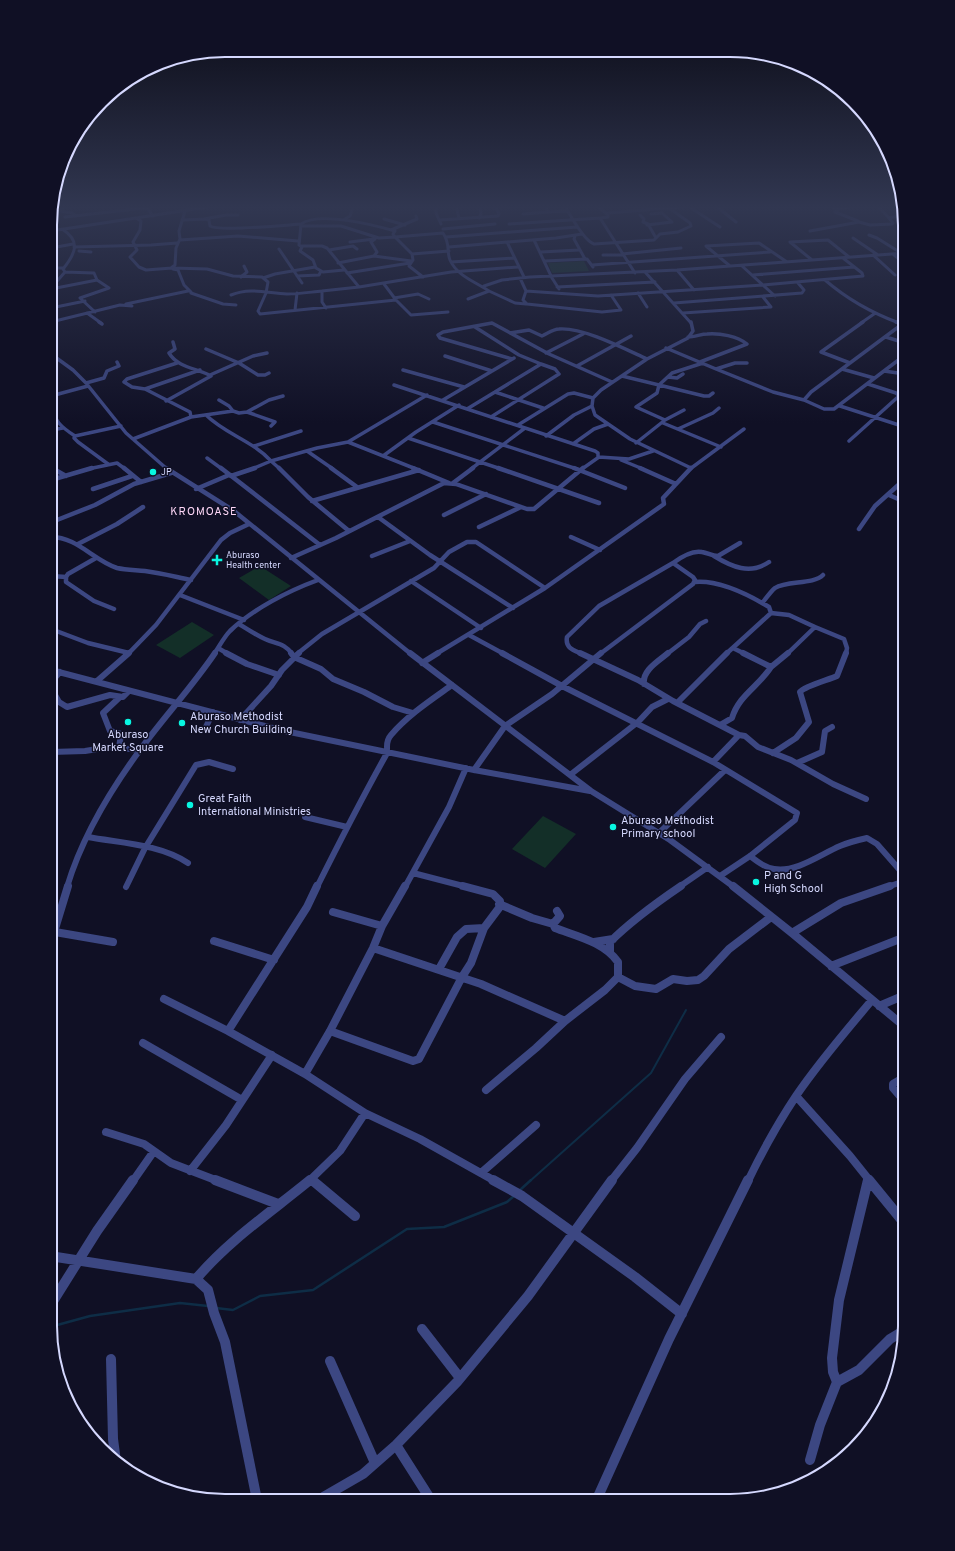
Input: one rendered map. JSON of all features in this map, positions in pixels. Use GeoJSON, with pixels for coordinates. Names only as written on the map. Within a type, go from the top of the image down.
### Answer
{"type":"FeatureCollection","features":[{"type":"Feature","properties":{"kind":"street"},"geometry":{"type":"LineString","coordinates":[[183,278],[184,285],[189,292]]}},
{"type":"Feature","properties":{"kind":"street"},"geometry":{"type":"LineString","coordinates":[[263,278],[268,282],[266,292],[258,311],[260,314],[326,308],[395,299],[418,294],[430,299]]}},
{"type":"Feature","properties":{"kind":"street"},"geometry":{"type":"LineString","coordinates":[[299,278],[302,283]]}},
{"type":"Feature","properties":{"kind":"street"},"geometry":{"type":"LineString","coordinates":[[352,278],[359,287]]}},
{"type":"Feature","properties":{"kind":"street"},"geometry":{"type":"LineString","coordinates":[[231,295],[240,291],[248,290],[297,293],[322,291],[384,284],[415,278]]}},
{"type":"Feature","properties":{"kind":"street"},"geometry":{"type":"LineString","coordinates":[[467,278],[472,282],[484,286],[489,291],[515,303],[598,312],[621,310],[611,295]]}},
{"type":"Feature","properties":{"kind":"street"},"geometry":{"type":"LineString","coordinates":[[484,286],[499,281],[519,278]]}},
{"type":"Feature","properties":{"kind":"street"},"geometry":{"type":"LineString","coordinates":[[522,278],[526,291],[523,300],[527,304]]}},
{"type":"Feature","properties":{"kind":"street"},"geometry":{"type":"LineString","coordinates":[[551,278],[560,294]]}},
{"type":"Feature","properties":{"kind":"street"},"geometry":{"type":"LineString","coordinates":[[651,278],[692,324],[694,329],[693,333],[688,338]]}},
{"type":"Feature","properties":{"kind":"street"},"geometry":{"type":"LineString","coordinates":[[684,278],[694,290]]}},
{"type":"Feature","properties":{"kind":"street"},"geometry":{"type":"LineString","coordinates":[[756,278],[775,296]]}},
{"type":"Feature","properties":{"kind":"street"},"geometry":{"type":"LineString","coordinates":[[805,278],[809,282]]}},
{"type":"Feature","properties":{"kind":"street"},"geometry":{"type":"LineString","coordinates":[[526,291],[590,296],[798,283],[840,278]]}},
{"type":"Feature","properties":{"kind":"street"},"geometry":{"type":"LineString","coordinates":[[57,288],[97,280],[109,289],[80,298],[95,312]]}},
{"type":"Feature","properties":{"kind":"street"},"geometry":{"type":"LineString","coordinates":[[824,280],[846,299],[874,314],[898,321]]}},
{"type":"Feature","properties":{"kind":"street"},"geometry":{"type":"LineString","coordinates":[[557,287],[655,282]]}},
{"type":"Feature","properties":{"kind":"street"},"geometry":{"type":"LineString","coordinates":[[674,303],[802,293],[804,290],[798,283]]}},
{"type":"Feature","properties":{"kind":"street"},"geometry":{"type":"LineString","coordinates":[[384,284],[395,299],[412,316],[448,312]]}},
{"type":"Feature","properties":{"kind":"street"},"geometry":{"type":"LineString","coordinates":[[322,291],[322,302],[326,308]]}},
{"type":"Feature","properties":{"kind":"street"},"geometry":{"type":"LineString","coordinates":[[468,299],[489,291]]}},
{"type":"Feature","properties":{"kind":"street"},"geometry":{"type":"LineString","coordinates":[[184,296],[189,292]]}},
{"type":"Feature","properties":{"kind":"street"},"geometry":{"type":"LineString","coordinates":[[57,320],[123,305],[189,292],[208,297],[221,305],[236,305]]}},
{"type":"Feature","properties":{"kind":"street"},"geometry":{"type":"LineString","coordinates":[[295,310],[297,293]]}},
{"type":"Feature","properties":{"kind":"street"},"geometry":{"type":"LineString","coordinates":[[638,293],[647,307]]}},
{"type":"Feature","properties":{"kind":"street"},"geometry":{"type":"LineString","coordinates":[[683,313],[771,307],[763,297]]}},
{"type":"Feature","properties":{"kind":"street"},"geometry":{"type":"LineString","coordinates":[[712,300],[721,310]]}},
{"type":"Feature","properties":{"kind":"street"},"geometry":{"type":"LineString","coordinates":[[57,307],[84,301]]}},
{"type":"Feature","properties":{"kind":"street"},"geometry":{"type":"LineString","coordinates":[[123,305],[132,306]]}},
{"type":"Feature","properties":{"kind":"street"},"geometry":{"type":"LineString","coordinates":[[87,313],[102,324]]}},
{"type":"Feature","properties":{"kind":"street"},"geometry":{"type":"LineString","coordinates":[[850,363],[821,352],[874,314]]}},
{"type":"Feature","properties":{"kind":"street"},"geometry":{"type":"LineString","coordinates":[[512,359],[440,338],[438,335],[443,332],[492,323],[546,353],[612,382]]}},
{"type":"Feature","properties":{"kind":"street"},"geometry":{"type":"LineString","coordinates":[[475,327],[519,355],[555,370],[559,374],[491,417]]}},
{"type":"Feature","properties":{"kind":"street"},"geometry":{"type":"LineString","coordinates":[[804,400],[811,392],[898,328]]}},
{"type":"Feature","properties":{"kind":"street"},"geometry":{"type":"LineString","coordinates":[[510,333],[529,330],[542,336],[557,330],[566,329],[613,344],[647,359]]}},
{"type":"Feature","properties":{"kind":"street"},"geometry":{"type":"LineString","coordinates":[[691,468],[636,443],[595,415],[592,406],[593,398],[612,382],[647,359],[688,338],[708,333],[736,337],[747,344],[675,372],[659,385],[657,393],[636,407],[678,429],[721,447]]}},
{"type":"Feature","properties":{"kind":"street"},"geometry":{"type":"LineString","coordinates":[[546,353],[583,334]]}},
{"type":"Feature","properties":{"kind":"street"},"geometry":{"type":"LineString","coordinates":[[577,366],[613,344],[631,336]]}},
{"type":"Feature","properties":{"kind":"street"},"geometry":{"type":"LineString","coordinates":[[886,337],[898,341]]}},
{"type":"Feature","properties":{"kind":"street"},"geometry":{"type":"LineString","coordinates":[[173,342],[175,349],[169,352],[177,363]]}},
{"type":"Feature","properties":{"kind":"street"},"geometry":{"type":"LineString","coordinates":[[666,348],[773,392],[804,400],[824,409],[834,409],[840,406],[898,360]]}},
{"type":"Feature","properties":{"kind":"street"},"geometry":{"type":"LineString","coordinates":[[206,349],[239,363],[258,375],[265,375],[269,373]]}},
{"type":"Feature","properties":{"kind":"street"},"geometry":{"type":"LineString","coordinates":[[166,401],[208,379],[211,377],[210,375],[253,356],[267,353]]}},
{"type":"Feature","properties":{"kind":"street"},"geometry":{"type":"LineString","coordinates":[[443,400],[464,386],[519,355]]}},
{"type":"Feature","properties":{"kind":"street"},"geometry":{"type":"LineString","coordinates":[[445,356],[492,371]]}},
{"type":"Feature","properties":{"kind":"street"},"geometry":{"type":"LineString","coordinates":[[57,358],[73,370],[87,384],[133,439],[171,473],[234,511],[422,663],[591,791],[659,833],[720,876],[792,933],[898,1021]]}},
{"type":"Feature","properties":{"kind":"street"},"geometry":{"type":"LineString","coordinates":[[57,394],[104,378],[107,371],[119,366],[117,362]]}},
{"type":"Feature","properties":{"kind":"street"},"geometry":{"type":"LineString","coordinates":[[191,417],[190,412],[187,410],[166,401],[145,389],[132,387],[124,382],[124,380],[177,363],[200,370],[210,375]]}},
{"type":"Feature","properties":{"kind":"street"},"geometry":{"type":"LineString","coordinates":[[716,369],[735,363],[747,363]]}},
{"type":"Feature","properties":{"kind":"street"},"geometry":{"type":"LineString","coordinates":[[467,409],[541,364]]}},
{"type":"Feature","properties":{"kind":"street"},"geometry":{"type":"LineString","coordinates":[[842,369],[874,378]]}},
{"type":"Feature","properties":{"kind":"street"},"geometry":{"type":"LineString","coordinates":[[145,389],[200,370]]}},
{"type":"Feature","properties":{"kind":"street"},"geometry":{"type":"LineString","coordinates":[[403,370],[464,386]]}},
{"type":"Feature","properties":{"kind":"street"},"geometry":{"type":"LineString","coordinates":[[884,371],[898,373]]}},
{"type":"Feature","properties":{"kind":"street"},"geometry":{"type":"LineString","coordinates":[[668,377],[677,378],[683,374]]}},
{"type":"Feature","properties":{"kind":"street"},"geometry":{"type":"LineString","coordinates":[[622,376],[704,396],[713,394]]}},
{"type":"Feature","properties":{"kind":"street"},"geometry":{"type":"LineString","coordinates":[[868,384],[898,395]]}},
{"type":"Feature","properties":{"kind":"street"},"geometry":{"type":"LineString","coordinates":[[394,385],[459,405],[546,436],[595,451],[598,453],[598,457]]}},
{"type":"Feature","properties":{"kind":"street"},"geometry":{"type":"LineString","coordinates":[[495,392],[543,408]]}},
{"type":"Feature","properties":{"kind":"street"},"geometry":{"type":"LineString","coordinates":[[518,425],[543,408],[568,394],[579,394],[593,398]]}},
{"type":"Feature","properties":{"kind":"street"},"geometry":{"type":"LineString","coordinates":[[196,489],[230,475],[247,472],[271,461],[348,442],[427,395]]}},
{"type":"Feature","properties":{"kind":"street"},"geometry":{"type":"LineString","coordinates":[[133,439],[191,417],[233,411],[239,413],[247,412],[269,400],[283,396]]}},
{"type":"Feature","properties":{"kind":"street"},"geometry":{"type":"LineString","coordinates":[[849,441],[898,397]]}},
{"type":"Feature","properties":{"kind":"street"},"geometry":{"type":"LineString","coordinates":[[219,400],[229,406],[233,411]]}},
{"type":"Feature","properties":{"kind":"street"},"geometry":{"type":"LineString","coordinates":[[384,456],[408,438],[459,405]]}},
{"type":"Feature","properties":{"kind":"street"},"geometry":{"type":"LineString","coordinates":[[546,436],[574,415],[592,406]]}},
{"type":"Feature","properties":{"kind":"street"},"geometry":{"type":"LineString","coordinates":[[840,406],[898,425]]}},
{"type":"Feature","properties":{"kind":"street"},"geometry":{"type":"LineString","coordinates":[[678,429],[713,413],[719,408]]}},
{"type":"Feature","properties":{"kind":"street"},"geometry":{"type":"LineString","coordinates":[[636,443],[664,421],[684,410]]}},
{"type":"Feature","properties":{"kind":"street"},"geometry":{"type":"LineString","coordinates":[[247,412],[274,422],[271,426]]}},
{"type":"Feature","properties":{"kind":"street"},"geometry":{"type":"LineString","coordinates":[[206,415],[215,424],[254,446],[312,501],[349,531]]}},
{"type":"Feature","properties":{"kind":"street"},"geometry":{"type":"LineString","coordinates":[[57,421],[63,428],[75,436],[78,442],[108,464]]}},
{"type":"Feature","properties":{"kind":"street"},"geometry":{"type":"LineString","coordinates":[[433,422],[579,470],[625,488]]}},
{"type":"Feature","properties":{"kind":"street"},"geometry":{"type":"LineString","coordinates":[[573,444],[594,429],[608,424]]}},
{"type":"Feature","properties":{"kind":"street"},"geometry":{"type":"LineString","coordinates":[[75,436],[121,426]]}},
{"type":"Feature","properties":{"kind":"street"},"geometry":{"type":"LineString","coordinates":[[57,429],[63,428]]}},
{"type":"Feature","properties":{"kind":"street"},"geometry":{"type":"LineString","coordinates":[[291,558],[378,517],[440,485],[451,483],[503,446],[525,428]]}},
{"type":"Feature","properties":{"kind":"street"},"geometry":{"type":"LineString","coordinates":[[422,663],[545,588],[664,504],[663,498],[691,468],[744,429]]}},
{"type":"Feature","properties":{"kind":"street"},"geometry":{"type":"LineString","coordinates":[[254,446],[301,431]]}},
{"type":"Feature","properties":{"kind":"street"},"geometry":{"type":"LineString","coordinates":[[408,438],[599,503]]}},
{"type":"Feature","properties":{"kind":"street"},"geometry":{"type":"LineString","coordinates":[[348,442],[451,483],[521,507],[534,509],[579,470],[598,457],[619,459],[633,458],[653,451]]}},
{"type":"Feature","properties":{"kind":"street"},"geometry":{"type":"LineString","coordinates":[[307,451],[357,487]]}},
{"type":"Feature","properties":{"kind":"street"},"geometry":{"type":"LineString","coordinates":[[207,458],[292,525],[320,545]]}},
{"type":"Feature","properties":{"kind":"street"},"geometry":{"type":"LineString","coordinates":[[619,459],[676,484]]}},
{"type":"Feature","properties":{"kind":"street"},"geometry":{"type":"LineString","coordinates":[[57,478],[108,464],[117,463],[141,482]]}},
{"type":"Feature","properties":{"kind":"street"},"geometry":{"type":"LineString","coordinates":[[312,501],[419,470]]}},
{"type":"Feature","properties":{"kind":"street"},"geometry":{"type":"LineString","coordinates":[[57,471],[66,476]]}},
{"type":"Feature","properties":{"kind":"street"},"geometry":{"type":"LineString","coordinates":[[57,520],[141,482],[171,473]]}},
{"type":"Feature","properties":{"kind":"street"},"geometry":{"type":"LineString","coordinates":[[94,489],[132,476]]}},
{"type":"Feature","properties":{"kind":"street"},"geometry":{"type":"LineString","coordinates":[[858,529],[875,506],[898,486]]}},
{"type":"Feature","properties":{"kind":"street"},"geometry":{"type":"LineString","coordinates":[[444,515],[486,494]]}},
{"type":"Feature","properties":{"kind":"street"},"geometry":{"type":"LineString","coordinates":[[889,495],[898,499]]}},
{"type":"Feature","properties":{"kind":"street"},"geometry":{"type":"LineString","coordinates":[[78,544],[117,524],[143,507]]}},
{"type":"Feature","properties":{"kind":"street"},"geometry":{"type":"LineString","coordinates":[[479,527],[521,507]]}},
{"type":"Feature","properties":{"kind":"street"},"geometry":{"type":"LineString","coordinates":[[378,517],[440,562],[513,608]]}},
{"type":"Feature","properties":{"kind":"street"},"geometry":{"type":"LineString","coordinates":[[97,681],[129,653],[152,629],[180,595],[221,540],[235,530],[249,524]]}},
{"type":"Feature","properties":{"kind":"street"},"geometry":{"type":"LineString","coordinates":[[57,537],[78,544],[96,558],[118,568],[146,571],[191,580]]}},
{"type":"Feature","properties":{"kind":"street"},"geometry":{"type":"LineString","coordinates":[[571,537],[600,550]]}},
{"type":"Feature","properties":{"kind":"street"},"geometry":{"type":"LineString","coordinates":[[372,556],[410,541]]}},
{"type":"Feature","properties":{"kind":"street"},"geometry":{"type":"LineString","coordinates":[[240,720],[294,657],[330,628],[360,613],[434,568],[445,555],[467,542],[476,542],[545,588]]}},
{"type":"Feature","properties":{"kind":"street"},"geometry":{"type":"LineString","coordinates":[[714,556],[721,555],[740,543]]}},
{"type":"Feature","properties":{"kind":"street"},"geometry":{"type":"LineString","coordinates":[[769,562],[758,569],[738,568],[704,552],[693,552],[599,606],[566,637],[566,644],[568,647],[593,660],[638,680],[677,704],[739,735],[745,736],[758,747],[797,763],[833,784],[866,799]]}},
{"type":"Feature","properties":{"kind":"street"},"geometry":{"type":"LineString","coordinates":[[57,576],[66,577],[68,574],[96,558]]}},
{"type":"Feature","properties":{"kind":"street"},"geometry":{"type":"LineString","coordinates":[[673,563],[681,570],[693,576],[695,582]]}},
{"type":"Feature","properties":{"kind":"street"},"geometry":{"type":"LineString","coordinates":[[762,603],[775,588],[819,579],[823,575]]}},
{"type":"Feature","properties":{"kind":"street"},"geometry":{"type":"LineString","coordinates":[[66,577],[69,585],[82,591],[94,601],[114,609]]}},
{"type":"Feature","properties":{"kind":"street"},"geometry":{"type":"LineString","coordinates":[[57,925],[70,878],[103,804],[140,750],[178,703],[229,632],[293,589],[318,580]]}},
{"type":"Feature","properties":{"kind":"street"},"geometry":{"type":"LineString","coordinates":[[474,770],[505,726],[562,686],[593,660],[695,582],[702,580],[713,582],[762,603],[769,607],[771,613]]}},
{"type":"Feature","properties":{"kind":"street"},"geometry":{"type":"LineString","coordinates":[[411,581],[481,628]]}},
{"type":"Feature","properties":{"kind":"street"},"geometry":{"type":"LineString","coordinates":[[180,595],[242,622],[265,639],[280,643],[288,648],[294,657],[316,666],[334,679],[393,707],[413,713]]}},
{"type":"Feature","properties":{"kind":"street"},"geometry":{"type":"LineString","coordinates":[[677,704],[733,648],[771,613],[789,615],[844,639],[846,642],[847,652],[837,676],[824,682],[803,688],[800,692],[808,722],[796,738],[773,753]]}},
{"type":"Feature","properties":{"kind":"street"},"geometry":{"type":"LineString","coordinates":[[644,684],[643,678],[645,673],[689,637],[700,624],[706,621]]}},
{"type":"Feature","properties":{"kind":"street"},"geometry":{"type":"LineString","coordinates":[[720,725],[732,718],[735,708],[747,692],[766,675],[771,667],[792,650],[815,627]]}},
{"type":"Feature","properties":{"kind":"street"},"geometry":{"type":"LineString","coordinates":[[57,631],[88,643],[129,653]]}},
{"type":"Feature","properties":{"kind":"street"},"geometry":{"type":"LineString","coordinates":[[469,635],[562,686],[638,722],[713,762],[788,805],[797,814],[795,820],[750,856],[720,876]]}},
{"type":"Feature","properties":{"kind":"street"},"geometry":{"type":"LineString","coordinates":[[218,648],[245,664],[279,675]]}},
{"type":"Feature","properties":{"kind":"street"},"geometry":{"type":"LineString","coordinates":[[733,648],[771,667]]}},
{"type":"Feature","properties":{"kind":"street"},"geometry":{"type":"LineString","coordinates":[[57,671],[280,730],[474,770],[591,791]]}},
{"type":"Feature","properties":{"kind":"street"},"geometry":{"type":"LineString","coordinates":[[57,675],[60,672]]}},
{"type":"Feature","properties":{"kind":"street"},"geometry":{"type":"LineString","coordinates":[[228,1031],[307,907],[387,752],[386,743],[390,736],[413,713],[452,685]]}},
{"type":"Feature","properties":{"kind":"street"},"geometry":{"type":"LineString","coordinates":[[118,748],[121,734],[110,731],[103,713],[129,691]]}},
{"type":"Feature","properties":{"kind":"street"},"geometry":{"type":"LineString","coordinates":[[57,698],[65,706],[71,706],[110,695],[120,698]]}},
{"type":"Feature","properties":{"kind":"street"},"geometry":{"type":"LineString","coordinates":[[570,775],[638,722],[652,707],[668,699]]}},
{"type":"Feature","properties":{"kind":"street"},"geometry":{"type":"LineString","coordinates":[[205,729],[213,712]]}},
{"type":"Feature","properties":{"kind":"street"},"geometry":{"type":"LineString","coordinates":[[797,763],[822,752],[825,731],[832,727]]}},
{"type":"Feature","properties":{"kind":"street"},"geometry":{"type":"LineString","coordinates":[[713,762],[739,735]]}},
{"type":"Feature","properties":{"kind":"street"},"geometry":{"type":"LineString","coordinates":[[57,754],[110,747],[140,750]]}},
{"type":"Feature","properties":{"kind":"street"},"geometry":{"type":"LineString","coordinates":[[126,887],[145,848],[196,766],[201,762],[208,762],[233,769]]}},
{"type":"Feature","properties":{"kind":"street"},"geometry":{"type":"LineString","coordinates":[[305,1074],[330,1031],[382,926],[449,807],[466,768]]}},
{"type":"Feature","properties":{"kind":"street"},"geometry":{"type":"LineString","coordinates":[[659,833],[726,770]]}},
{"type":"Feature","properties":{"kind":"street"},"geometry":{"type":"LineString","coordinates":[[305,817],[347,827]]}},
{"type":"Feature","properties":{"kind":"street"},"geometry":{"type":"LineString","coordinates":[[88,837],[145,848],[184,858],[188,863]]}},
{"type":"Feature","properties":{"kind":"street"},"geometry":{"type":"LineString","coordinates":[[750,856],[762,866],[776,869],[786,868],[818,856],[852,840],[868,838],[877,844],[898,868]]}},
{"type":"Feature","properties":{"kind":"street"},"geometry":{"type":"LineString","coordinates":[[610,952],[610,942],[613,939],[651,908],[708,868]]}},
{"type":"Feature","properties":{"kind":"street"},"geometry":{"type":"LineString","coordinates":[[330,1031],[391,1054],[416,1061],[421,1056],[462,977],[471,963],[484,928],[492,919],[499,904],[500,901],[497,896],[413,873]]}},
{"type":"Feature","properties":{"kind":"street"},"geometry":{"type":"LineString","coordinates":[[792,933],[841,903],[898,883]]}},
{"type":"Feature","properties":{"kind":"street"},"geometry":{"type":"LineString","coordinates":[[486,1090],[536,1048],[565,1021],[605,990],[618,977],[618,962],[610,952],[594,942],[582,939],[555,928],[553,924],[516,912],[499,904]]}},
{"type":"Feature","properties":{"kind":"street"},"geometry":{"type":"LineString","coordinates":[[553,924],[560,916],[557,911]]}},
{"type":"Feature","properties":{"kind":"street"},"geometry":{"type":"LineString","coordinates":[[333,912],[382,926]]}},
{"type":"Feature","properties":{"kind":"street"},"geometry":{"type":"LineString","coordinates":[[618,977],[635,986],[656,989],[673,979],[688,981],[698,980],[704,976],[729,949],[770,917]]}},
{"type":"Feature","properties":{"kind":"street"},"geometry":{"type":"LineString","coordinates":[[439,969],[454,941],[460,934],[466,929],[484,928]]}},
{"type":"Feature","properties":{"kind":"street"},"geometry":{"type":"LineString","coordinates":[[57,932],[113,942]]}},
{"type":"Feature","properties":{"kind":"street"},"geometry":{"type":"LineString","coordinates":[[594,942],[613,939]]}},
{"type":"Feature","properties":{"kind":"street"},"geometry":{"type":"LineString","coordinates":[[831,966],[898,940]]}},
{"type":"Feature","properties":{"kind":"street"},"geometry":{"type":"LineString","coordinates":[[214,941],[274,960]]}},
{"type":"Feature","properties":{"kind":"street"},"geometry":{"type":"LineString","coordinates":[[372,948],[462,977],[503,993],[565,1021]]}},
{"type":"Feature","properties":{"kind":"street"},"geometry":{"type":"LineString","coordinates":[[879,1006],[898,998]]}},
{"type":"Feature","properties":{"kind":"street"},"geometry":{"type":"LineString","coordinates":[[164,1000],[228,1031],[272,1055],[305,1074],[365,1113],[415,1136],[522,1196],[682,1314]]}},
{"type":"Feature","properties":{"kind":"street"},"geometry":{"type":"LineString","coordinates":[[599,1494],[632,1417],[720,1234],[764,1148],[796,1096],[822,1060],[872,1000]]}},
{"type":"Feature","properties":{"kind":"street"},"geometry":{"type":"LineString","coordinates":[[328,1494],[363,1474],[396,1445],[460,1378],[528,1296],[685,1079],[721,1037]]}},
{"type":"Feature","properties":{"kind":"street"},"geometry":{"type":"LineString","coordinates":[[143,1044],[199,1074],[242,1100]]}},
{"type":"Feature","properties":{"kind":"street"},"geometry":{"type":"LineString","coordinates":[[190,1171],[226,1125],[272,1055]]}},
{"type":"Feature","properties":{"kind":"street"},"geometry":{"type":"LineString","coordinates":[[898,1080],[893,1084],[893,1088],[898,1094]]}},
{"type":"Feature","properties":{"kind":"street"},"geometry":{"type":"LineString","coordinates":[[796,1096],[868,1178],[898,1215]]}},
{"type":"Feature","properties":{"kind":"street"},"geometry":{"type":"LineString","coordinates":[[196,1279],[206,1267],[236,1238],[311,1179],[336,1157],[345,1146],[365,1113]]}},
{"type":"Feature","properties":{"kind":"street"},"geometry":{"type":"LineString","coordinates":[[481,1173],[536,1125]]}},
{"type":"Feature","properties":{"kind":"street"},"geometry":{"type":"LineString","coordinates":[[106,1132],[144,1144],[171,1163],[278,1204]]}},
{"type":"Feature","properties":{"kind":"street"},"geometry":{"type":"LineString","coordinates":[[57,1295],[113,1206],[154,1151]]}},
{"type":"Feature","properties":{"kind":"street"},"geometry":{"type":"LineString","coordinates":[[810,1460],[820,1425],[837,1382],[833,1372],[832,1358],[839,1300],[868,1178]]}},
{"type":"Feature","properties":{"kind":"street"},"geometry":{"type":"LineString","coordinates":[[311,1179],[355,1216]]}},
{"type":"Feature","properties":{"kind":"street"},"geometry":{"type":"LineString","coordinates":[[57,1257],[196,1279],[208,1290],[214,1313],[225,1342],[256,1494]]}},
{"type":"Feature","properties":{"kind":"street"},"geometry":{"type":"LineString","coordinates":[[422,1330],[460,1378]]}},
{"type":"Feature","properties":{"kind":"street"},"geometry":{"type":"LineString","coordinates":[[837,1382],[857,1373],[880,1351],[885,1343],[898,1335]]}},
{"type":"Feature","properties":{"kind":"street"},"geometry":{"type":"LineString","coordinates":[[111,1359],[113,1439],[115,1453]]}},
{"type":"Feature","properties":{"kind":"street"},"geometry":{"type":"LineString","coordinates":[[330,1361],[375,1463]]}},
{"type":"Feature","properties":{"kind":"street"},"geometry":{"type":"LineString","coordinates":[[396,1445],[427,1494]]}},
{"type":"Feature","properties":{"kind":"green space"},"geometry":{"type":"Polygon","coordinates":[[[260,566],[291,586],[269,600],[239,578],[260,566]]]}},
{"type":"Feature","properties":{"kind":"green space"},"geometry":{"type":"Polygon","coordinates":[[[192,622],[214,635],[180,658],[156,645],[192,622]]]}},
{"type":"Feature","properties":{"kind":"green space"},"geometry":{"type":"Polygon","coordinates":[[[543,816],[576,834],[545,868],[512,849],[543,816]]]}},
{"type":"Feature","properties":{"kind":"waterway"},"geometry":{"type":"LineString","coordinates":[[530,1181],[651,1073],[686,1010]]}},
{"type":"Feature","properties":{"kind":"waterway"},"geometry":{"type":"LineString","coordinates":[[520,1190],[531,1180]]}},
{"type":"Feature","properties":{"kind":"waterway"},"geometry":{"type":"LineString","coordinates":[[216,1308],[233,1310],[260,1296],[313,1290],[407,1229],[444,1227],[507,1202],[514,1196]]}},
{"type":"Feature","properties":{"kind":"waterway"},"geometry":{"type":"LineString","coordinates":[[57,1325],[90,1316],[180,1303],[208,1306]]}},
{"type":"Feature","properties":{"kind":"place","name":"JP"},"geometry":{"type":"Point","coordinates":[153,472]}},
{"type":"Feature","properties":{"kind":"place","name":"Aburaso Health center"},"geometry":{"type":"Point","coordinates":[217,560]}},
{"type":"Feature","properties":{"kind":"place","name":"Aburaso Market Square"},"geometry":{"type":"Point","coordinates":[128,722]}},
{"type":"Feature","properties":{"kind":"place","name":"Aburaso Methodist New Church Building"},"geometry":{"type":"Point","coordinates":[182,723]}},
{"type":"Feature","properties":{"kind":"place","name":"Great Faith International Ministries"},"geometry":{"type":"Point","coordinates":[190,805]}},
{"type":"Feature","properties":{"kind":"place","name":"Aburaso Methodist Primary school"},"geometry":{"type":"Point","coordinates":[613,827]}},
{"type":"Feature","properties":{"kind":"place","name":"P and G High School"},"geometry":{"type":"Point","coordinates":[756,882]}},
{"type":"Feature","properties":{"kind":"district","name":"KROMOASE"},"geometry":{"type":"Point","coordinates":[204,512]}}]}
